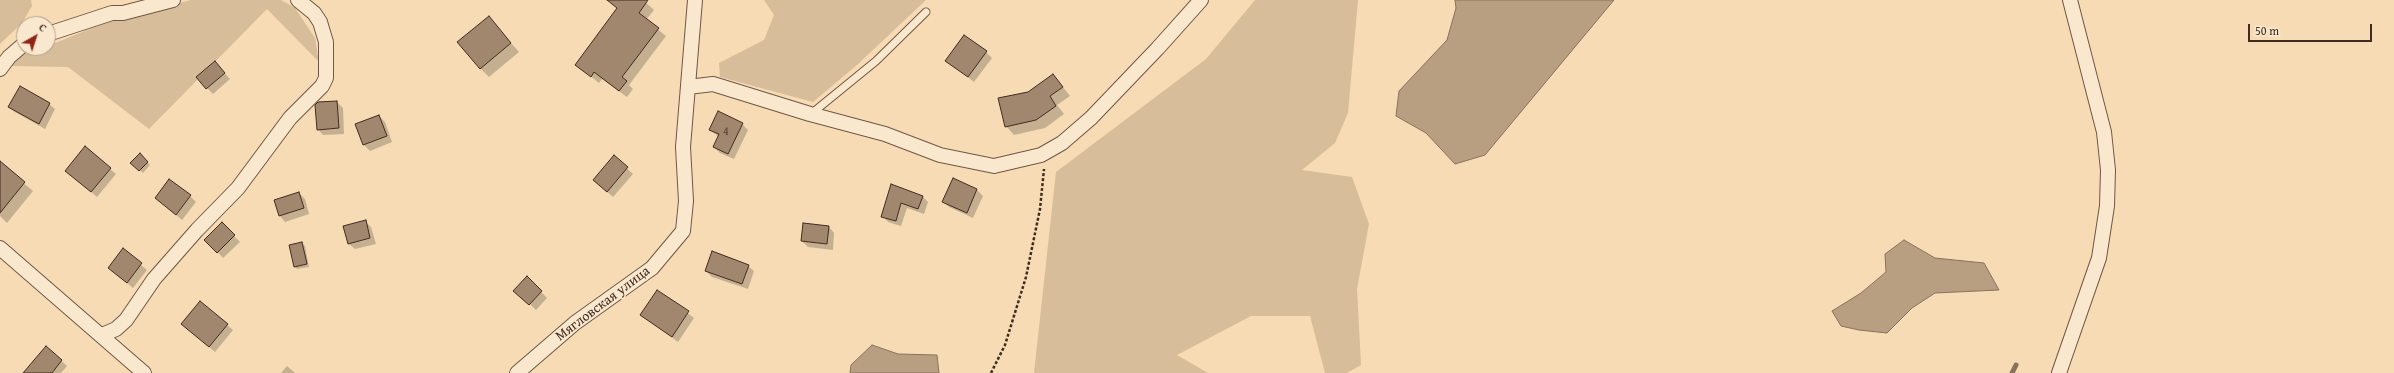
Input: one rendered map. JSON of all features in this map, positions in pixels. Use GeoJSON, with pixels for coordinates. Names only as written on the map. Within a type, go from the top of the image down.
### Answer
{"type":"FeatureCollection","features":[{"type":"Feature","properties":{"kind":"street"},"geometry":{"type":"LineString","coordinates":[[56,31],[112,13],[123,13],[173,0]]}},
{"type":"Feature","properties":{"kind":"street"},"geometry":{"type":"LineString","coordinates":[[102,335],[116,329],[126,320],[154,279],[197,230],[238,188],[290,118],[322,86],[326,78],[326,42],[320,22],[314,13],[298,0]]}},
{"type":"Feature","properties":{"kind":"street","name":"Мягловская улица"},"geometry":{"type":"LineString","coordinates":[[517,373],[575,323],[652,268],[683,231],[686,201],[682,147],[695,0]]}},
{"type":"Feature","properties":{"kind":"street"},"geometry":{"type":"LineString","coordinates":[[688,87],[713,84],[810,114],[885,134],[940,155],[994,166],[1041,155],[1062,143],[1091,118],[1158,48],[1201,0]]}},
{"type":"Feature","properties":{"kind":"street"},"geometry":{"type":"LineString","coordinates":[[2059,373],[2098,258],[2107,206],[2108,170],[2104,132],[2070,0]]}},
{"type":"Feature","properties":{"kind":"street"},"geometry":{"type":"LineString","coordinates":[[0,69],[9,57],[16,51]]}},
{"type":"Feature","properties":{"kind":"street"},"geometry":{"type":"LineString","coordinates":[[0,248],[144,373]]}},
{"type":"Feature","properties":{"kind":"lane"},"geometry":{"type":"LineString","coordinates":[[810,114],[876,61],[926,12]]}},
{"type":"Feature","properties":{"kind":"path"},"geometry":{"type":"LineString","coordinates":[[992,373],[1005,345],[1026,277],[1041,201],[1045,170],[1041,155]]}},
{"type":"Feature","properties":{"kind":"shaded area"},"geometry":{"type":"Polygon","coordinates":[[[0,0],[31,0],[32,6],[26,16],[16,16],[16,29],[0,44],[0,0]]]}},
{"type":"Feature","properties":{"kind":"shaded area"},"geometry":{"type":"Polygon","coordinates":[[[191,0],[281,0],[295,8],[315,38],[319,62],[267,9],[149,129],[68,67],[10,66],[20,56],[56,56],[56,43],[109,21],[191,0]]]}},
{"type":"Feature","properties":{"kind":"shaded area"},"geometry":{"type":"Polygon","coordinates":[[[764,0],[926,0],[857,65],[813,102],[720,77],[719,63],[764,40],[774,15],[764,0]]]}},
{"type":"Feature","properties":{"kind":"shaded area"},"geometry":{"type":"Polygon","coordinates":[[[1255,0],[1358,0],[1348,113],[1335,143],[1302,170],[1352,177],[1369,224],[1357,289],[1361,365],[1347,373],[1325,373],[1310,316],[1251,316],[1177,355],[1208,373],[1034,373],[1056,172],[1206,59],[1255,0]]]}},
{"type":"Feature","properties":{"kind":"shaded area"},"geometry":{"type":"Polygon","coordinates":[[[1455,0],[1614,0],[1485,155],[1455,164],[1426,133],[1396,116],[1399,91],[1447,40],[1456,8],[1455,0]]]}},
{"type":"Feature","properties":{"kind":"shaded area"},"geometry":{"type":"Polygon","coordinates":[[[1904,240],[1935,258],[1984,263],[1999,290],[1935,293],[1912,308],[1887,333],[1859,330],[1841,326],[1832,311],[1861,293],[1886,272],[1885,254],[1904,240]]]}},
{"type":"Feature","properties":{"kind":"shaded area"},"geometry":{"type":"Polygon","coordinates":[[[872,345],[898,354],[937,355],[939,373],[850,373],[851,365],[872,345]]]}},
{"type":"Feature","properties":{"kind":"building"},"geometry":{"type":"Polygon","coordinates":[[[607,0],[648,0],[639,13],[659,28],[622,77],[627,81],[619,91],[594,72],[591,77],[575,65],[617,8],[607,0]]]}},
{"type":"Feature","properties":{"kind":"building"},"geometry":{"type":"Polygon","coordinates":[[[489,16],[511,43],[480,69],[457,42],[489,16]]]}},
{"type":"Feature","properties":{"kind":"building"},"geometry":{"type":"Polygon","coordinates":[[[964,35],[987,51],[968,77],[945,61],[964,35]]]}},
{"type":"Feature","properties":{"kind":"building"},"geometry":{"type":"Polygon","coordinates":[[[215,61],[225,73],[206,89],[196,77],[215,61]]]}},
{"type":"Feature","properties":{"kind":"building"},"geometry":{"type":"Polygon","coordinates":[[[1053,74],[1063,87],[1050,96],[1056,106],[1036,120],[1005,127],[998,98],[1028,92],[1053,74]]]}},
{"type":"Feature","properties":{"kind":"building"},"geometry":{"type":"Polygon","coordinates":[[[20,86],[50,103],[39,124],[8,107],[20,86]]]}},
{"type":"Feature","properties":{"kind":"building"},"geometry":{"type":"Polygon","coordinates":[[[337,101],[339,128],[317,130],[315,105],[318,102],[337,101]]]}},
{"type":"Feature","properties":{"kind":"building"},"geometry":{"type":"Polygon","coordinates":[[[718,111],[743,123],[728,154],[713,147],[719,134],[709,130],[718,111]]]}},
{"type":"Feature","properties":{"kind":"building"},"geometry":{"type":"Polygon","coordinates":[[[379,115],[387,136],[363,145],[355,124],[379,115]]]}},
{"type":"Feature","properties":{"kind":"building"},"geometry":{"type":"Polygon","coordinates":[[[85,146],[111,168],[91,192],[65,171],[85,146]]]}},
{"type":"Feature","properties":{"kind":"building"},"geometry":{"type":"Polygon","coordinates":[[[140,153],[148,162],[139,171],[130,163],[140,153]]]}},
{"type":"Feature","properties":{"kind":"building"},"geometry":{"type":"Polygon","coordinates":[[[614,155],[628,167],[607,192],[593,180],[614,155]]]}},
{"type":"Feature","properties":{"kind":"building"},"geometry":{"type":"Polygon","coordinates":[[[0,161],[25,182],[0,213],[0,161]]]}},
{"type":"Feature","properties":{"kind":"building"},"geometry":{"type":"Polygon","coordinates":[[[953,178],[977,189],[967,213],[942,202],[953,178]]]}},
{"type":"Feature","properties":{"kind":"building"},"geometry":{"type":"Polygon","coordinates":[[[169,179],[191,195],[176,215],[155,198],[169,179]]]}},
{"type":"Feature","properties":{"kind":"building"},"geometry":{"type":"Polygon","coordinates":[[[891,184],[923,196],[918,209],[901,203],[896,221],[881,217],[891,184]]]}},
{"type":"Feature","properties":{"kind":"building"},"geometry":{"type":"Polygon","coordinates":[[[299,192],[304,208],[279,216],[274,200],[299,192]]]}},
{"type":"Feature","properties":{"kind":"building"},"geometry":{"type":"Polygon","coordinates":[[[366,220],[370,238],[348,244],[343,226],[366,220]]]}},
{"type":"Feature","properties":{"kind":"building"},"geometry":{"type":"Polygon","coordinates":[[[222,222],[235,235],[217,253],[204,240],[222,222]]]}},
{"type":"Feature","properties":{"kind":"building"},"geometry":{"type":"Polygon","coordinates":[[[803,223],[829,226],[827,244],[801,241],[803,223]]]}},
{"type":"Feature","properties":{"kind":"building"},"geometry":{"type":"Polygon","coordinates":[[[302,242],[307,264],[294,267],[289,245],[302,242]]]}},
{"type":"Feature","properties":{"kind":"building"},"geometry":{"type":"Polygon","coordinates":[[[123,248],[142,263],[127,283],[108,268],[123,248]]]}},
{"type":"Feature","properties":{"kind":"building"},"geometry":{"type":"Polygon","coordinates":[[[712,251],[749,265],[742,284],[705,271],[712,251]]]}},
{"type":"Feature","properties":{"kind":"building"},"geometry":{"type":"Polygon","coordinates":[[[527,276],[542,291],[529,305],[513,291],[527,276]]]}},
{"type":"Feature","properties":{"kind":"building"},"geometry":{"type":"Polygon","coordinates":[[[657,290],[689,311],[672,337],[640,315],[657,290]]]}},
{"type":"Feature","properties":{"kind":"building"},"geometry":{"type":"Polygon","coordinates":[[[200,301],[228,324],[209,347],[181,324],[200,301]]]}},
{"type":"Feature","properties":{"kind":"building"},"geometry":{"type":"Polygon","coordinates":[[[46,346],[62,360],[52,373],[23,373],[46,346]]]}},
{"type":"Feature","properties":{"kind":"waterway"},"geometry":{"type":"LineString","coordinates":[[2012,373],[2016,365]]}}]}
